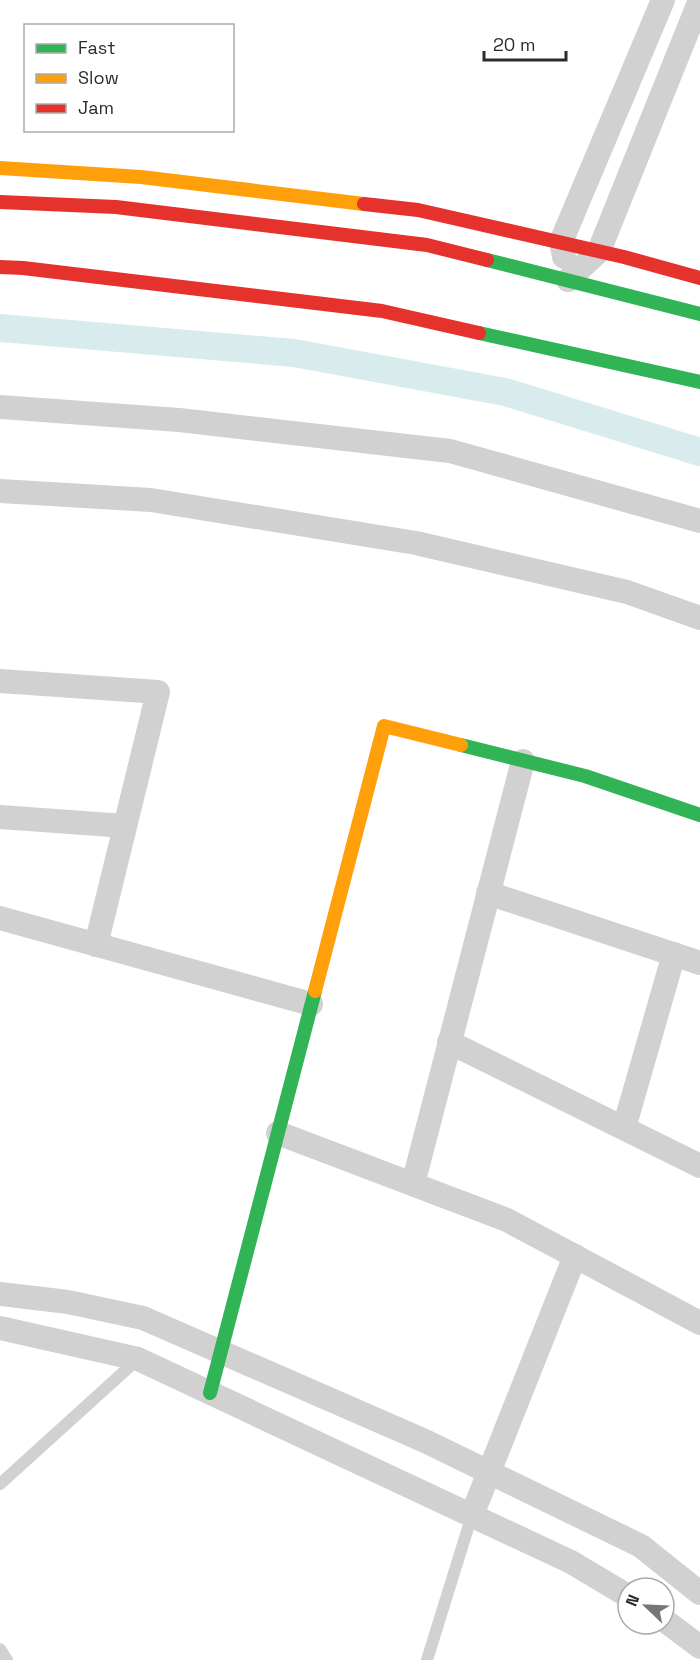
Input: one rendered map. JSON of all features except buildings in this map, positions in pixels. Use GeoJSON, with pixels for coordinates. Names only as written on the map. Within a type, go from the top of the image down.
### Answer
{"type":"FeatureCollection","features":[{"type":"Feature","properties":{"kind":"street"},"geometry":{"type":"LineString","coordinates":[[568,280],[561,242],[663,0]]}},
{"type":"Feature","properties":{"kind":"street"},"geometry":{"type":"LineString","coordinates":[[568,280],[599,251],[700,0]]}},
{"type":"Feature","properties":{"kind":"street"},"geometry":{"type":"LineString","coordinates":[[0,168],[141,177],[418,210],[624,257],[700,279]]}},
{"type":"Feature","properties":{"kind":"street"},"geometry":{"type":"LineString","coordinates":[[0,202],[116,207],[427,244],[700,314]]}},
{"type":"Feature","properties":{"kind":"street"},"geometry":{"type":"LineString","coordinates":[[0,267],[382,311],[700,382]]}},
{"type":"Feature","properties":{"kind":"street"},"geometry":{"type":"LineString","coordinates":[[0,407],[179,420],[450,452],[700,521]]}},
{"type":"Feature","properties":{"kind":"street"},"geometry":{"type":"LineString","coordinates":[[0,491],[151,500],[416,543],[627,592],[700,618]]}},
{"type":"Feature","properties":{"kind":"street"},"geometry":{"type":"LineString","coordinates":[[0,681],[158,692],[96,945]]}},
{"type":"Feature","properties":{"kind":"street"},"geometry":{"type":"LineString","coordinates":[[210,1393],[384,726],[585,776],[700,815]]}},
{"type":"Feature","properties":{"kind":"street"},"geometry":{"type":"LineString","coordinates":[[413,1184],[523,761]]}},
{"type":"Feature","properties":{"kind":"street"},"geometry":{"type":"LineString","coordinates":[[0,817],[125,826]]}},
{"type":"Feature","properties":{"kind":"street"},"geometry":{"type":"LineString","coordinates":[[488,893],[700,963]]}},
{"type":"Feature","properties":{"kind":"street"},"geometry":{"type":"LineString","coordinates":[[0,918],[311,1004]]}},
{"type":"Feature","properties":{"kind":"street"},"geometry":{"type":"LineString","coordinates":[[624,1128],[674,954]]}},
{"type":"Feature","properties":{"kind":"street"},"geometry":{"type":"LineString","coordinates":[[449,1042],[700,1166]]}},
{"type":"Feature","properties":{"kind":"street"},"geometry":{"type":"LineString","coordinates":[[278,1133],[507,1220],[700,1323]]}},
{"type":"Feature","properties":{"kind":"street"},"geometry":{"type":"LineString","coordinates":[[472,1515],[574,1256]]}},
{"type":"Feature","properties":{"kind":"street"},"geometry":{"type":"LineString","coordinates":[[0,1294],[68,1302],[143,1318],[425,1441],[641,1546],[700,1593]]}},
{"type":"Feature","properties":{"kind":"street"},"geometry":{"type":"LineString","coordinates":[[0,1328],[138,1359],[571,1562],[616,1589]]}},
{"type":"Feature","properties":{"kind":"street"},"geometry":{"type":"LineString","coordinates":[[676,1629],[700,1647]]}},
{"type":"Feature","properties":{"kind":"lane"},"geometry":{"type":"LineString","coordinates":[[0,1484],[138,1359]]}},
{"type":"Feature","properties":{"kind":"lane"},"geometry":{"type":"LineString","coordinates":[[427,1660],[472,1515]]}},
{"type":"Feature","properties":{"kind":"lane"},"geometry":{"type":"LineString","coordinates":[[0,1649],[7,1660]]}},
{"type":"Feature","properties":{"kind":"waterway"},"geometry":{"type":"LineString","coordinates":[[0,328],[294,353],[505,392],[700,452]]}},
{"type":"Feature","properties":{"kind":"traffic: fast"},"geometry":{"type":"LineString","coordinates":[[487,260],[700,314]]}},
{"type":"Feature","properties":{"kind":"traffic: fast"},"geometry":{"type":"LineString","coordinates":[[479,333],[700,382]]}},
{"type":"Feature","properties":{"kind":"traffic: fast"},"geometry":{"type":"LineString","coordinates":[[461,745],[585,776],[700,815]]}},
{"type":"Feature","properties":{"kind":"traffic: fast"},"geometry":{"type":"LineString","coordinates":[[210,1393],[315,991]]}},
{"type":"Feature","properties":{"kind":"traffic: slow"},"geometry":{"type":"LineString","coordinates":[[0,168],[141,177],[364,204]]}},
{"type":"Feature","properties":{"kind":"traffic: slow"},"geometry":{"type":"LineString","coordinates":[[315,991],[384,726],[461,745]]}},
{"type":"Feature","properties":{"kind":"traffic: jam"},"geometry":{"type":"LineString","coordinates":[[0,202],[116,207],[427,245],[487,260]]}},
{"type":"Feature","properties":{"kind":"traffic: jam"},"geometry":{"type":"LineString","coordinates":[[364,204],[418,210],[624,257],[700,278]]}},
{"type":"Feature","properties":{"kind":"traffic: jam"},"geometry":{"type":"LineString","coordinates":[[0,267],[382,311],[479,333]]}}]}
